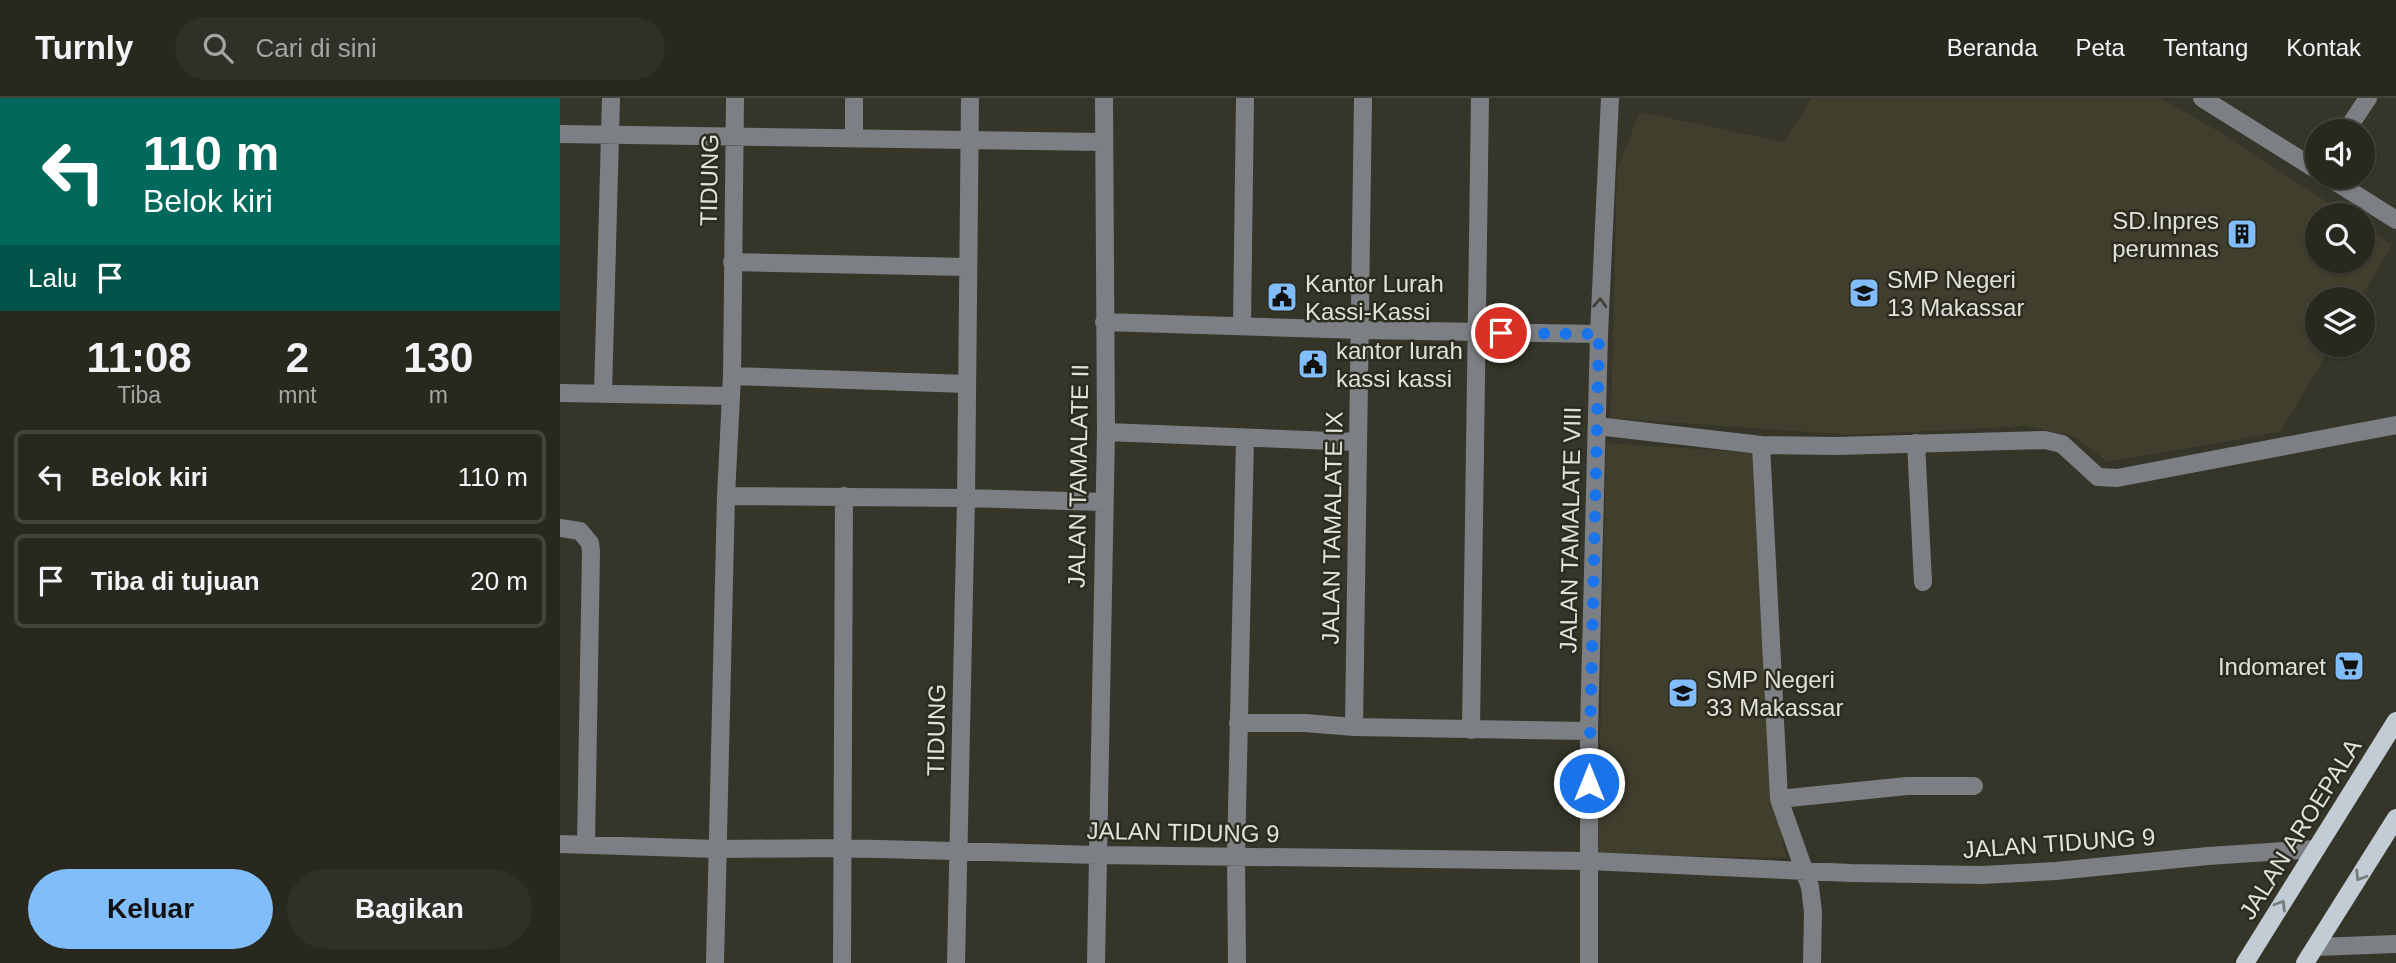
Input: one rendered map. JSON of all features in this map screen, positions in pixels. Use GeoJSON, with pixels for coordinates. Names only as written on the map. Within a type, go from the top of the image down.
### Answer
{"type":"FeatureCollection","features":[{"type":"Feature","properties":{"kind":"main road","name":"JALAN AROEPALA"},"geometry":{"type":"LineString","coordinates":[[2245,963],[2396,721]]}},
{"type":"Feature","properties":{"kind":"main road"},"geometry":{"type":"LineString","coordinates":[[2305,963],[2396,818]]}},
{"type":"Feature","properties":{"kind":"street"},"geometry":{"type":"LineString","coordinates":[[603,393],[611,98]]}},
{"type":"Feature","properties":{"kind":"street","name":"TIDUNG"},"geometry":{"type":"LineString","coordinates":[[715,963],[726,496],[732,376],[735,98]]}},
{"type":"Feature","properties":{"kind":"street"},"geometry":{"type":"LineString","coordinates":[[854,98],[854,138]]}},
{"type":"Feature","properties":{"kind":"street","name":"TIDUNG"},"geometry":{"type":"LineString","coordinates":[[956,963],[966,498],[970,98]]}},
{"type":"Feature","properties":{"kind":"street","name":"JALAN TAMALATE II"},"geometry":{"type":"LineString","coordinates":[[1096,963],[1105,432],[1104,98]]}},
{"type":"Feature","properties":{"kind":"street"},"geometry":{"type":"LineString","coordinates":[[1242,325],[1245,98]]}},
{"type":"Feature","properties":{"kind":"street","name":"JALAN TAMALATE IX"},"geometry":{"type":"LineString","coordinates":[[1354,727],[1363,98]]}},
{"type":"Feature","properties":{"kind":"street"},"geometry":{"type":"LineString","coordinates":[[1471,730],[1479,98]]}},
{"type":"Feature","properties":{"kind":"street","name":"JALAN TAMALATE VIII"},"geometry":{"type":"LineString","coordinates":[[1588,963],[1589,730],[1599,334],[1610,98]]}},
{"type":"Feature","properties":{"kind":"street"},"geometry":{"type":"LineString","coordinates":[[2202,98],[2305,162]]}},
{"type":"Feature","properties":{"kind":"street"},"geometry":{"type":"LineString","coordinates":[[2354,119],[2368,98]]}},
{"type":"Feature","properties":{"kind":"street"},"geometry":{"type":"LineString","coordinates":[[560,134],[1103,142]]}},
{"type":"Feature","properties":{"kind":"street"},"geometry":{"type":"LineString","coordinates":[[2347,189],[2396,220]]}},
{"type":"Feature","properties":{"kind":"street"},"geometry":{"type":"LineString","coordinates":[[732,262],[967,267]]}},
{"type":"Feature","properties":{"kind":"street"},"geometry":{"type":"LineString","coordinates":[[1104,322],[1599,334]]}},
{"type":"Feature","properties":{"kind":"street"},"geometry":{"type":"LineString","coordinates":[[732,376],[967,384]]}},
{"type":"Feature","properties":{"kind":"street"},"geometry":{"type":"LineString","coordinates":[[560,393],[730,396]]}},
{"type":"Feature","properties":{"kind":"street"},"geometry":{"type":"LineString","coordinates":[[1597,426],[1761,445],[2045,440],[2062,444],[2098,477],[2117,478],[2396,425]]}},
{"type":"Feature","properties":{"kind":"street"},"geometry":{"type":"LineString","coordinates":[[1105,432],[1358,442]]}},
{"type":"Feature","properties":{"kind":"street"},"geometry":{"type":"LineString","coordinates":[[1237,963],[1238,723],[1245,438]]}},
{"type":"Feature","properties":{"kind":"street"},"geometry":{"type":"LineString","coordinates":[[1916,443],[1923,582]]}},
{"type":"Feature","properties":{"kind":"street"},"geometry":{"type":"LineString","coordinates":[[1761,445],[1779,799],[1805,870],[1813,912],[1812,963]]}},
{"type":"Feature","properties":{"kind":"street"},"geometry":{"type":"LineString","coordinates":[[726,496],[1103,502]]}},
{"type":"Feature","properties":{"kind":"street"},"geometry":{"type":"LineString","coordinates":[[842,963],[844,496]]}},
{"type":"Feature","properties":{"kind":"street"},"geometry":{"type":"LineString","coordinates":[[560,528],[580,531],[590,543],[591,552],[586,844]]}},
{"type":"Feature","properties":{"kind":"street"},"geometry":{"type":"LineString","coordinates":[[1238,723],[1471,730],[1589,730]]}},
{"type":"Feature","properties":{"kind":"street"},"geometry":{"type":"LineString","coordinates":[[1779,799],[1907,786],[1974,786]]}},
{"type":"Feature","properties":{"kind":"street","name":"JALAN TIDUNG 9"},"geometry":{"type":"LineString","coordinates":[[560,844],[717,849],[842,848],[1097,855],[1589,861],[1982,875],[2316,849]]}},
{"type":"Feature","properties":{"kind":"street"},"geometry":{"type":"LineString","coordinates":[[2316,947],[2364,954],[2396,944]]}},
{"type":"Feature","properties":{"kind":"shaded area","name":"SMP Negeri 13 Makassar"},"geometry":{"type":"Polygon","coordinates":[[[1812,98],[2161,98],[2221,133],[2329,203],[2305,203],[2305,273],[2375,273],[2375,234],[2392,245],[2367,287],[2305,287],[2305,357],[2325,357],[2280,432],[2107,462],[2076,437],[2027,426],[1852,435],[1611,418],[1617,169],[1640,112],[1784,142],[1812,98]]]}},
{"type":"Feature","properties":{"kind":"shaded area","name":"SMP Negeri 33 Makassar"},"geometry":{"type":"Polygon","coordinates":[[[1606,443],[1758,453],[1760,600],[1772,786],[1786,858],[1598,854],[1606,443]]]}},
{"type":"Feature","properties":{"kind":"place","name":"SD.Inpres perumnas"},"geometry":{"type":"Point","coordinates":[2242,234]}},
{"type":"Feature","properties":{"kind":"place","name":"SMP Negeri 13 Makassar"},"geometry":{"type":"Point","coordinates":[1864,293]}},
{"type":"Feature","properties":{"kind":"place","name":"Kantor Lurah Kassi-Kassi"},"geometry":{"type":"Point","coordinates":[1282,297]}},
{"type":"Feature","properties":{"kind":"place","name":"kantor lurah kassi kassi"},"geometry":{"type":"Point","coordinates":[1313,364]}},
{"type":"Feature","properties":{"kind":"place","name":"Indomaret"},"geometry":{"type":"Point","coordinates":[2349,666]}},
{"type":"Feature","properties":{"kind":"place","name":"SMP Negeri 33 Makassar"},"geometry":{"type":"Point","coordinates":[1683,693]}},
{"type":"Feature","properties":{"kind":"route"},"geometry":{"type":"LineString","coordinates":[[1501,333],[1599,334],[1589,783]]}}]}
